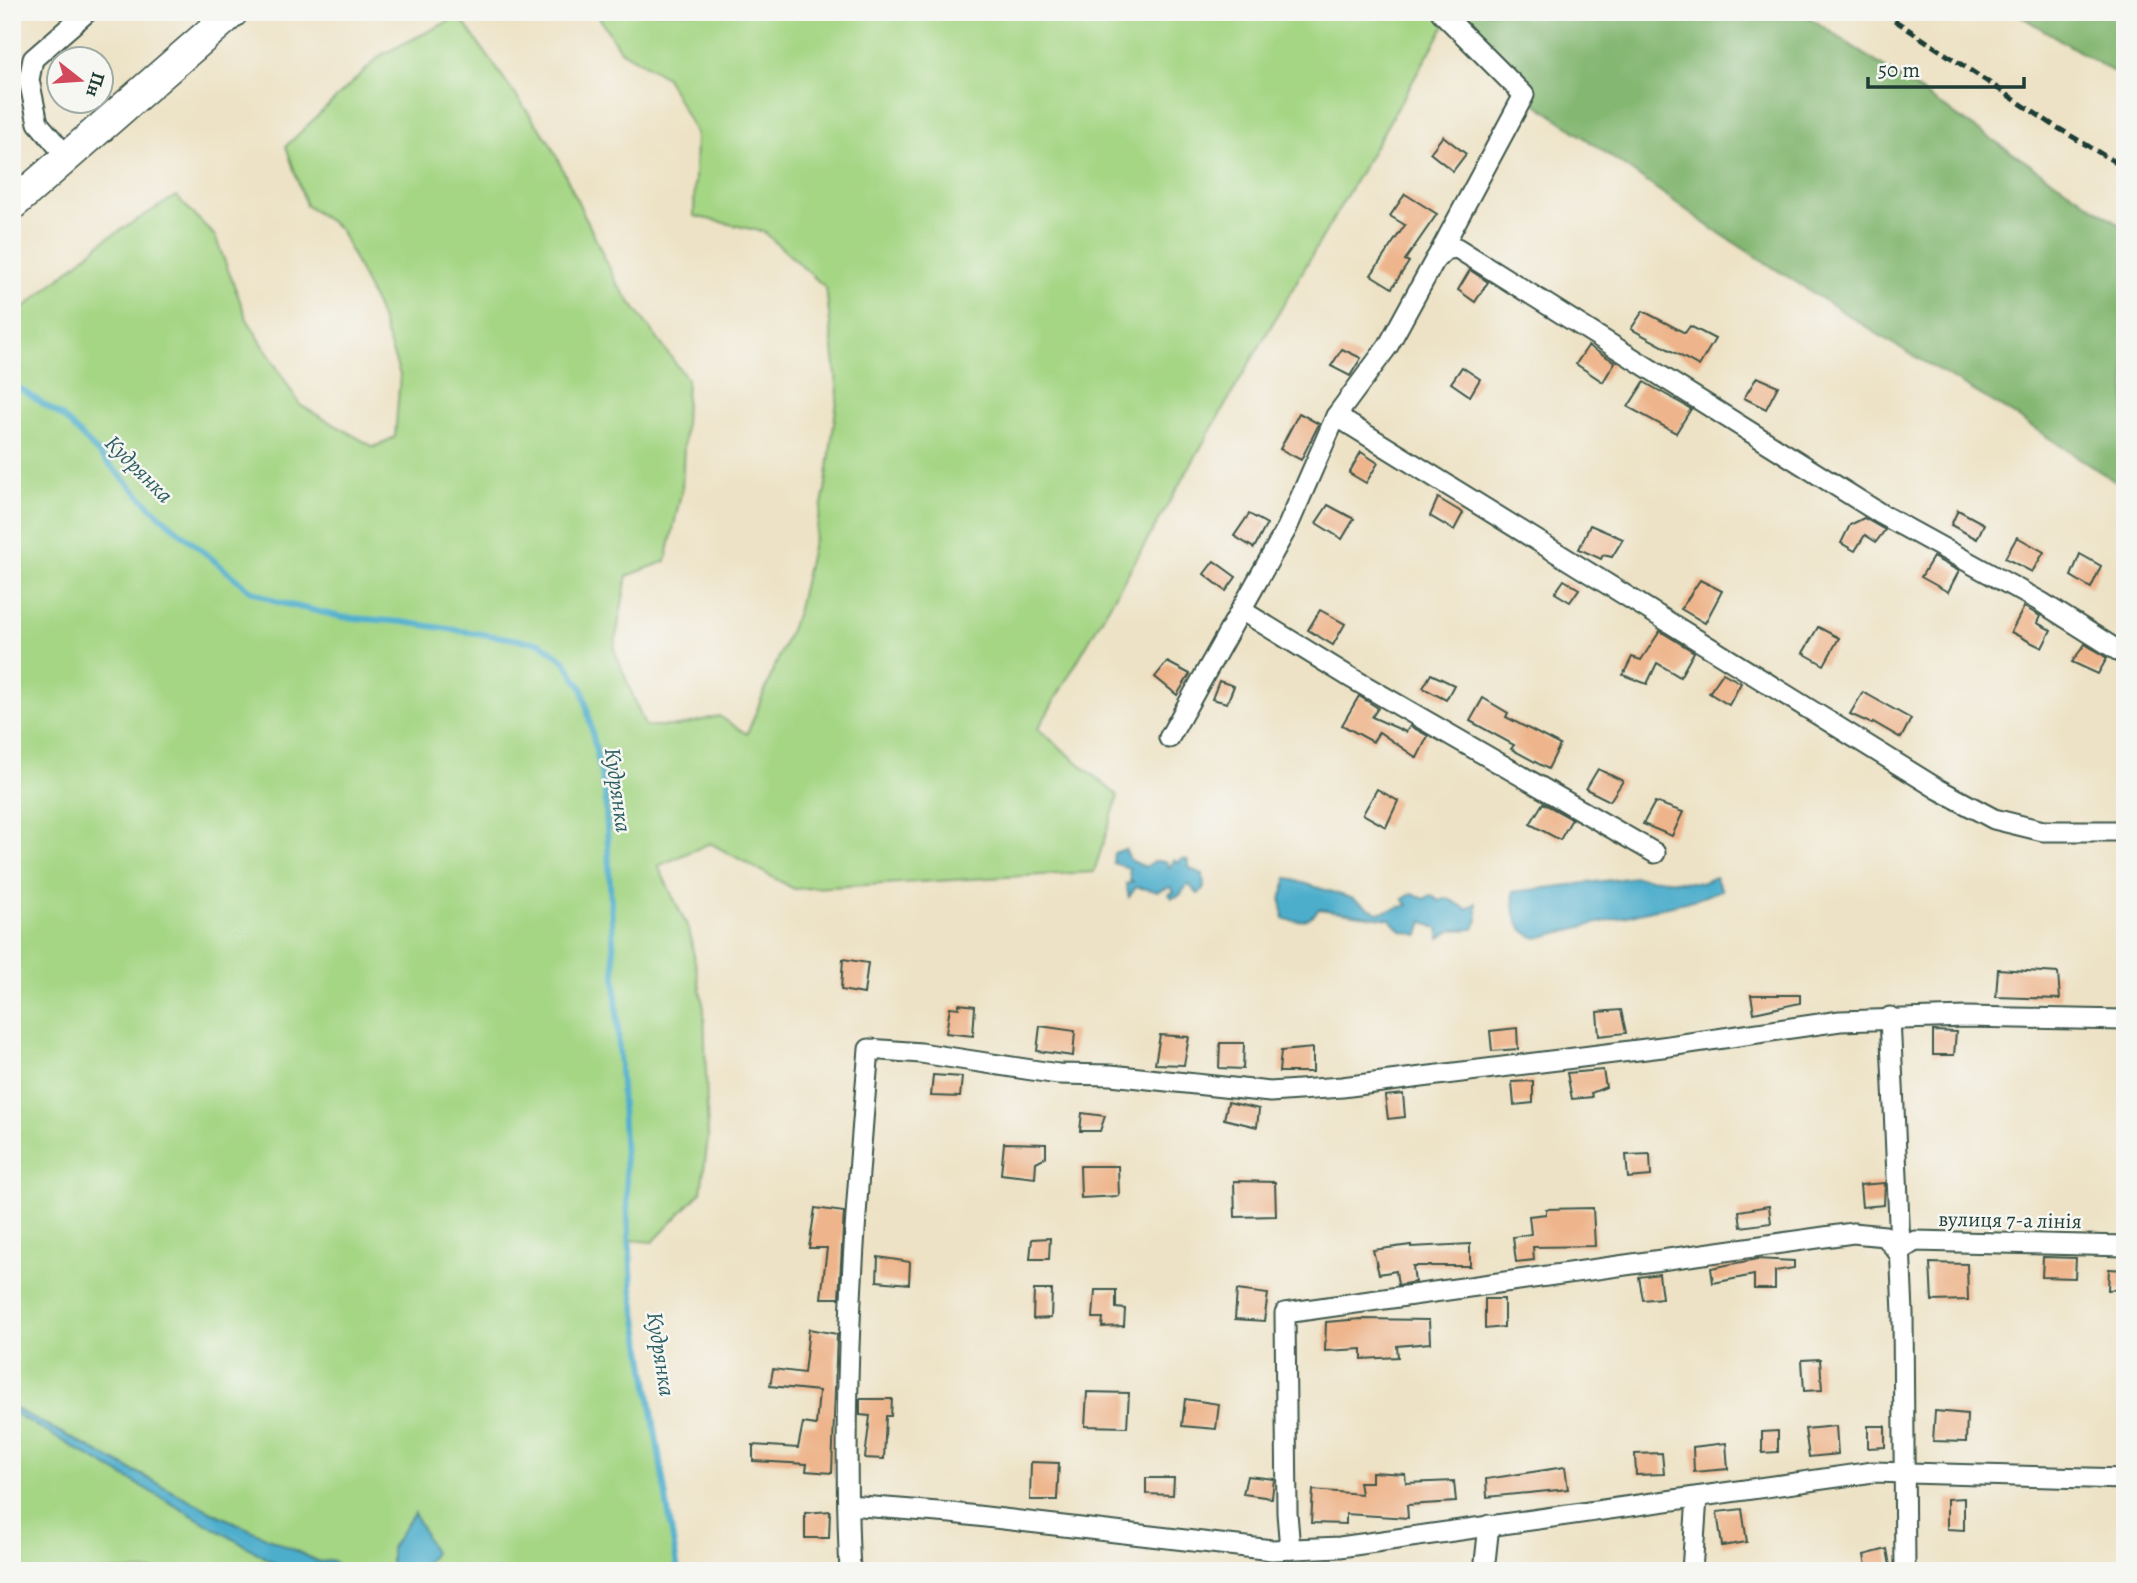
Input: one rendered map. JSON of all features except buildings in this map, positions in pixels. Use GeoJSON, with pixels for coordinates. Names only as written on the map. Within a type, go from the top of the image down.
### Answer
{"type":"FeatureCollection","features":[{"type":"Feature","properties":{"kind":"highway"},"geometry":{"type":"LineString","coordinates":[[12,205],[233,12]]}},
{"type":"Feature","properties":{"kind":"street"},"geometry":{"type":"LineString","coordinates":[[67,157],[38,123],[29,80],[33,59],[87,12]]}},
{"type":"Feature","properties":{"kind":"street"},"geometry":{"type":"LineString","coordinates":[[1169,738],[1287,528],[1336,416],[1388,346],[1524,95],[1441,12]]}},
{"type":"Feature","properties":{"kind":"street"},"geometry":{"type":"LineString","coordinates":[[1435,260],[1445,250],[1457,248],[1471,255],[1881,514],[2041,601],[2125,655]]}},
{"type":"Feature","properties":{"kind":"street"},"geometry":{"type":"LineString","coordinates":[[1336,416],[1938,789],[1994,819],[2043,831],[2125,831]]}},
{"type":"Feature","properties":{"kind":"street"},"geometry":{"type":"LineString","coordinates":[[1241,610],[1348,676],[1655,853]]}},
{"type":"Feature","properties":{"kind":"street"},"geometry":{"type":"LineString","coordinates":[[850,1571],[847,1412],[852,1294],[869,1049],[921,1053],[1058,1074],[1111,1075],[1270,1092],[1342,1087],[1662,1047],[1840,1021],[1891,1017],[2125,1020]]}},
{"type":"Feature","properties":{"kind":"street"},"geometry":{"type":"LineString","coordinates":[[1891,1017],[1898,1252],[1903,1313],[1905,1571]]}},
{"type":"Feature","properties":{"kind":"street"},"geometry":{"type":"LineString","coordinates":[[1290,1549],[1284,1313],[1853,1233],[1885,1236],[1898,1252]]}},
{"type":"Feature","properties":{"kind":"street","name":"вулиця 7-а лінія"},"geometry":{"type":"LineString","coordinates":[[1898,1252],[1915,1241],[2125,1246]]}},
{"type":"Feature","properties":{"kind":"street"},"geometry":{"type":"LineString","coordinates":[[848,1505],[951,1513],[1272,1550],[1340,1547],[1873,1472],[2125,1479]]}},
{"type":"Feature","properties":{"kind":"street"},"geometry":{"type":"LineString","coordinates":[[1692,1571],[1697,1497]]}},
{"type":"Feature","properties":{"kind":"street"},"geometry":{"type":"LineString","coordinates":[[1484,1571],[1489,1525]]}},
{"type":"Feature","properties":{"kind":"green space"},"geometry":{"type":"Polygon","coordinates":[[[596,12],[1441,12],[1448,20],[1038,729],[1118,796],[1094,872],[794,889],[710,843],[658,866],[689,930],[704,1009],[708,1139],[701,1192],[653,1242],[630,1240],[632,1288],[678,1571],[425,1571],[423,1566],[391,1548],[391,1571],[342,1571],[333,1561],[320,1562],[212,1512],[12,1407],[12,318],[106,239],[176,196],[215,236],[247,319],[300,405],[374,447],[395,437],[400,375],[378,310],[340,229],[306,205],[286,146],[381,55],[459,16],[550,143],[617,284],[687,379],[682,489],[666,561],[627,576],[614,649],[645,726],[678,726],[719,716],[747,734],[797,613],[825,491],[838,393],[826,288],[764,232],[694,216],[696,134],[666,77],[619,49],[596,12]]]}},
{"type":"Feature","properties":{"kind":"green space"},"geometry":{"type":"Polygon","coordinates":[[[1441,12],[1801,12],[2125,228],[2125,488],[2008,411],[1890,342],[1716,231],[1524,95],[1441,12]]]}},
{"type":"Feature","properties":{"kind":"green space"},"geometry":{"type":"Polygon","coordinates":[[[2014,12],[2125,12],[2125,79],[2014,12]]]}},
{"type":"Feature","properties":{"kind":"green space"},"geometry":{"type":"Polygon","coordinates":[[[12,1412],[289,1571],[12,1571],[12,1412]]]}},
{"type":"Feature","properties":{"kind":"water"},"geometry":{"type":"Polygon","coordinates":[[[1125,849],[1130,860],[1145,867],[1155,861],[1166,861],[1169,868],[1174,860],[1179,863],[1181,859],[1188,860],[1190,869],[1203,874],[1204,888],[1198,894],[1188,884],[1180,895],[1172,898],[1169,894],[1174,892],[1171,887],[1157,891],[1136,887],[1129,897],[1126,884],[1134,882],[1130,881],[1129,868],[1113,863],[1114,853],[1125,849]]]}},
{"type":"Feature","properties":{"kind":"water"},"geometry":{"type":"Polygon","coordinates":[[[1636,877],[1701,883],[1715,877],[1722,890],[1697,899],[1537,938],[1524,931],[1517,920],[1513,892],[1636,877]]]}},
{"type":"Feature","properties":{"kind":"water"},"geometry":{"type":"Polygon","coordinates":[[[1287,878],[1351,898],[1378,913],[1408,905],[1403,899],[1413,893],[1424,899],[1431,895],[1439,901],[1447,898],[1467,909],[1476,903],[1478,920],[1474,929],[1452,930],[1440,938],[1438,929],[1423,921],[1419,935],[1402,931],[1390,919],[1319,909],[1304,920],[1284,919],[1281,900],[1287,878]]]}},
{"type":"Feature","properties":{"kind":"water"},"geometry":{"type":"Polygon","coordinates":[[[12,1407],[212,1512],[319,1562],[333,1561],[342,1571],[289,1571],[12,1412],[12,1407]]]}},
{"type":"Feature","properties":{"kind":"water"},"geometry":{"type":"Polygon","coordinates":[[[414,1513],[434,1553],[423,1566],[425,1571],[391,1571],[391,1548],[414,1513]]]}},
{"type":"Feature","properties":{"kind":"waterway","name":"Кудрянка"},"geometry":{"type":"LineString","coordinates":[[12,379],[19,388],[63,417],[159,515],[250,590],[277,602],[342,617],[403,622],[540,643],[564,660],[583,690],[605,792],[632,1288],[678,1571]]}},
{"type":"Feature","properties":{"kind":"railway"},"geometry":{"type":"LineString","coordinates":[[1882,12],[2053,125],[2125,168]]}}]}
